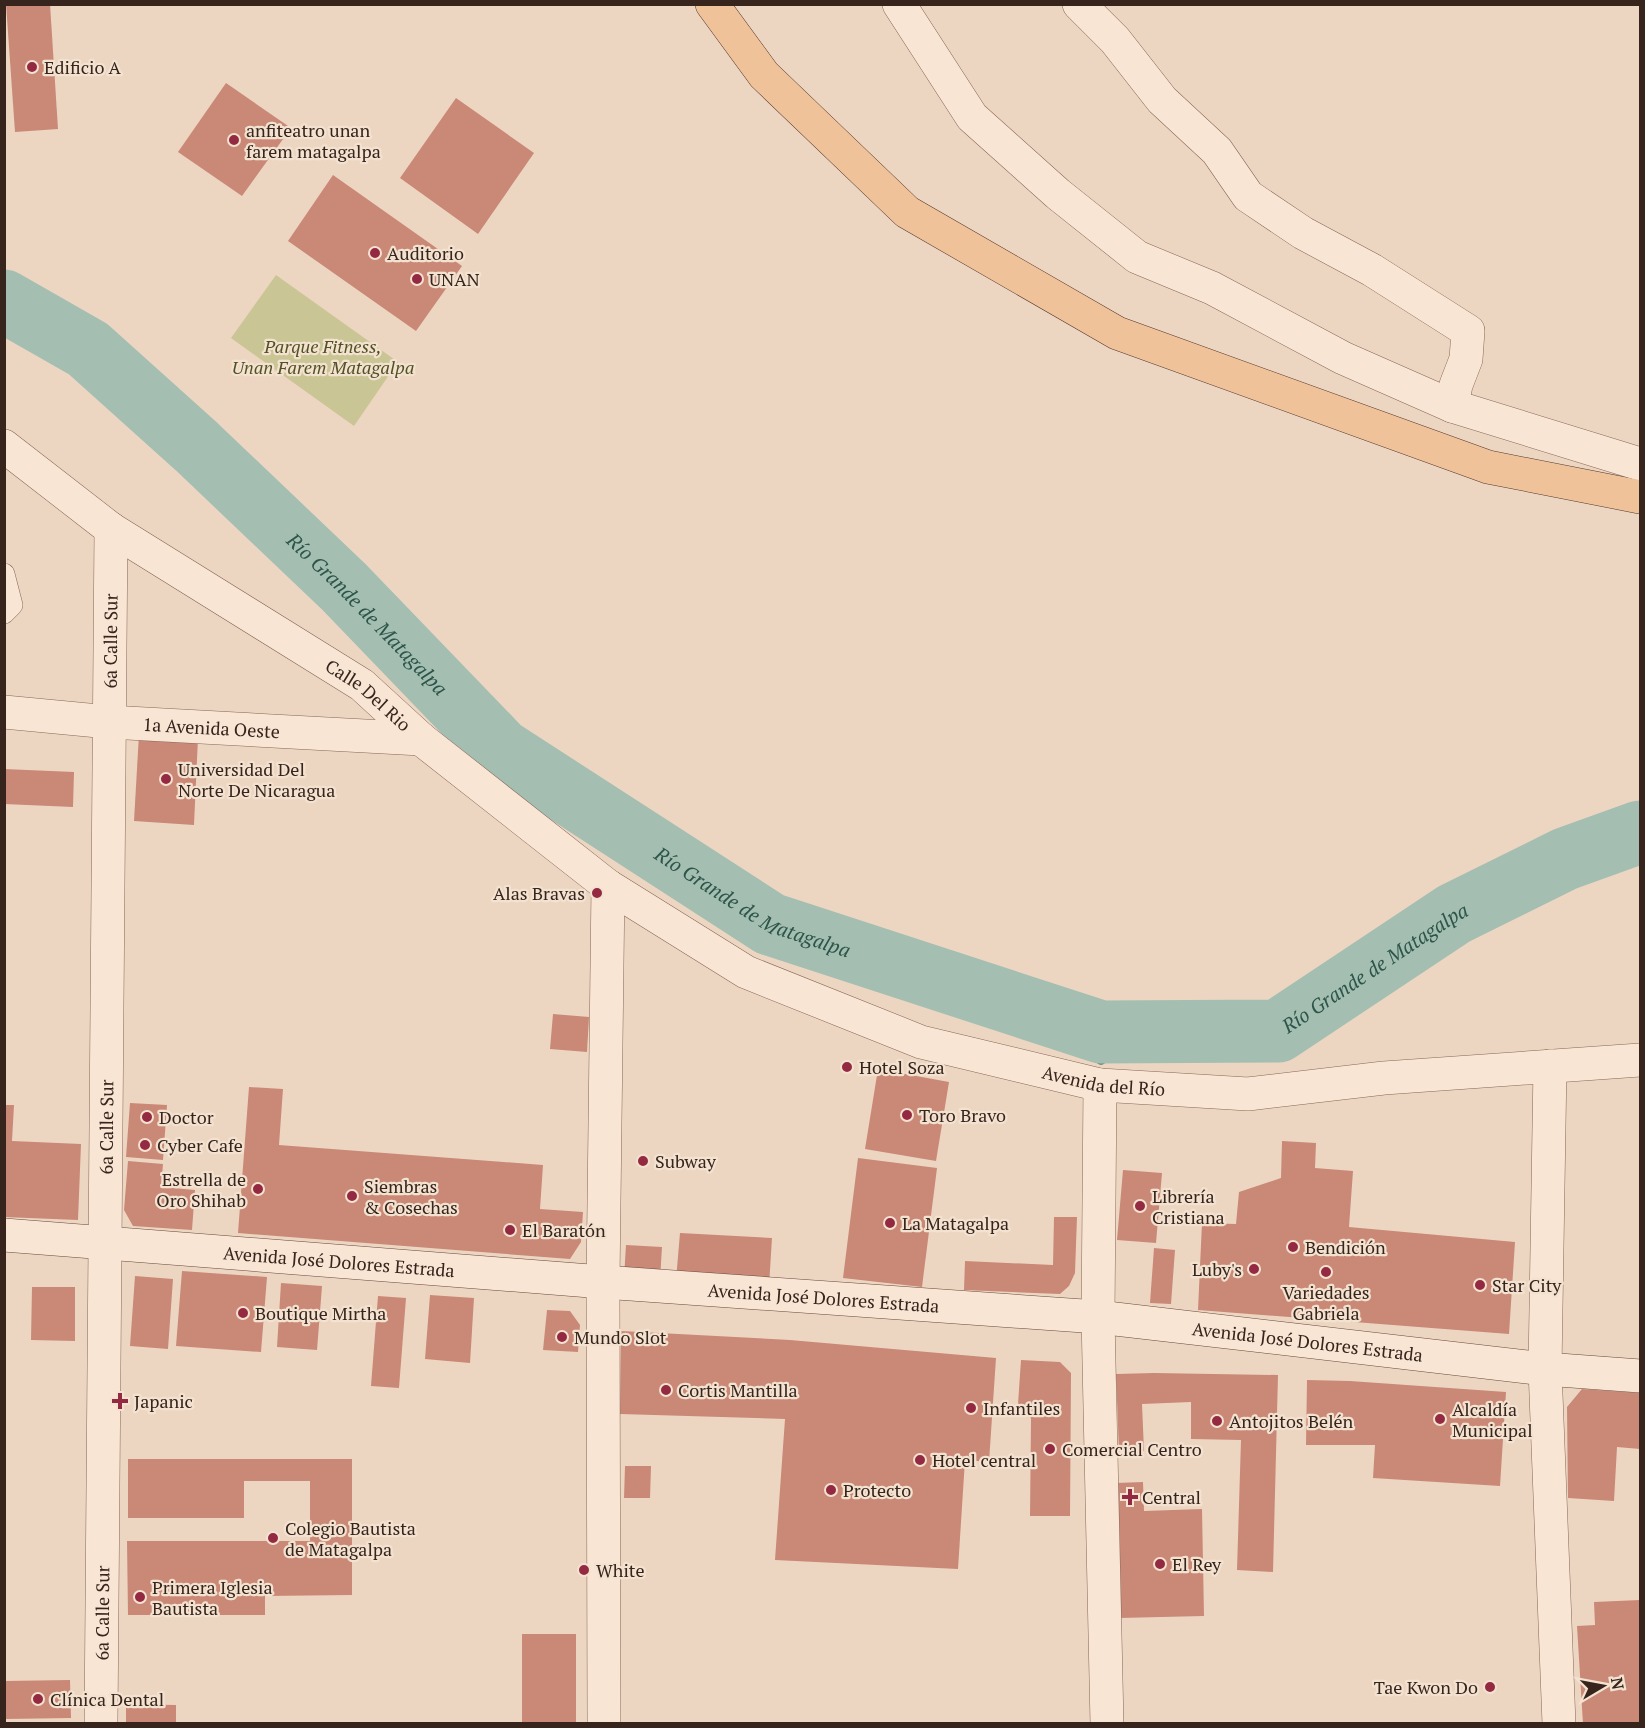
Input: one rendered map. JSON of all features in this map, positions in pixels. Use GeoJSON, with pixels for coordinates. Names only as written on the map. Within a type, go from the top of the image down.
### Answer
{"type":"FeatureCollection","features":[{"type":"Feature","properties":{"kind":"main road"},"geometry":{"type":"LineString","coordinates":[[712,4],[764,75],[907,212],[1117,333],[1488,467],[1641,496]]}},
{"type":"Feature","properties":{"kind":"street"},"geometry":{"type":"LineString","coordinates":[[899,4],[972,117],[1058,194],[1137,257],[1212,288],[1343,358],[1452,406],[1641,464]]}},
{"type":"Feature","properties":{"kind":"street"},"geometry":{"type":"LineString","coordinates":[[1079,4],[1115,40],[1162,100],[1217,152],[1248,196],[1303,233],[1372,270],[1468,331],[1466,359],[1456,385],[1452,406]]}},
{"type":"Feature","properties":{"kind":"street"},"geometry":{"type":"LineString","coordinates":[[4,446],[111,529]]}},
{"type":"Feature","properties":{"kind":"street","name":"6a Calle Sur"},"geometry":{"type":"LineString","coordinates":[[101,1724],[111,529]]}},
{"type":"Feature","properties":{"kind":"street","name":"Calle Del Rio"},"geometry":{"type":"LineString","coordinates":[[111,529],[362,685],[421,739],[608,886]]}},
{"type":"Feature","properties":{"kind":"street","name":"1a Avenida Oeste"},"geometry":{"type":"LineString","coordinates":[[4,712],[109,722],[421,739]]}},
{"type":"Feature","properties":{"kind":"street"},"geometry":{"type":"LineString","coordinates":[[604,1724],[603,1282],[608,886]]}},
{"type":"Feature","properties":{"kind":"street","name":"Avenida del Río"},"geometry":{"type":"LineString","coordinates":[[608,886],[746,972],[921,1042],[1100,1085],[1248,1094],[1384,1078],[1641,1060]]}},
{"type":"Feature","properties":{"kind":"street"},"geometry":{"type":"LineString","coordinates":[[1550,1066],[1545,1369],[1559,1724]]}},
{"type":"Feature","properties":{"kind":"street"},"geometry":{"type":"LineString","coordinates":[[1100,1085],[1098,1317],[1107,1724]]}},
{"type":"Feature","properties":{"kind":"street","name":"Avenida José Dolores Estrada"},"geometry":{"type":"LineString","coordinates":[[4,1235],[603,1282],[1098,1317],[1545,1369],[1641,1376]]}},
{"type":"Feature","properties":{"kind":"lane"},"geometry":{"type":"LineString","coordinates":[[4,574],[12,605],[4,613]]}},
{"type":"Feature","properties":{"kind":"green space","name":"Parque Fitness, Unan Farem Matagalpa"},"geometry":{"type":"Polygon","coordinates":[[[276,275],[398,362],[354,426],[231,338],[276,275]]]}},
{"type":"Feature","properties":{"kind":"building","name":"Edificio A"},"geometry":{"type":"Polygon","coordinates":[[[6,4],[50,4],[58,129],[15,132],[6,4]]]}},
{"type":"Feature","properties":{"kind":"building","name":"anfiteatro unan farem matagalpa"},"geometry":{"type":"Polygon","coordinates":[[[226,83],[291,128],[242,196],[178,152],[226,83]]]}},
{"type":"Feature","properties":{"kind":"building"},"geometry":{"type":"Polygon","coordinates":[[[456,98],[534,153],[478,234],[400,178],[456,98]]]}},
{"type":"Feature","properties":{"kind":"building","name":"Auditorio"},"geometry":{"type":"Polygon","coordinates":[[[333,175],[462,266],[416,331],[288,241],[333,175]]]}},
{"type":"Feature","properties":{"kind":"building","name":"Universidad Del Norte De Nicaragua"},"geometry":{"type":"Polygon","coordinates":[[[139,734],[198,738],[194,825],[134,821],[139,734]]]}},
{"type":"Feature","properties":{"kind":"building"},"geometry":{"type":"Polygon","coordinates":[[[4,769],[74,772],[73,807],[4,804],[4,769]]]}},
{"type":"Feature","properties":{"kind":"building"},"geometry":{"type":"Polygon","coordinates":[[[553,1014],[589,1017],[587,1052],[550,1049],[553,1014]]]}},
{"type":"Feature","properties":{"kind":"building","name":"Toro Bravo"},"geometry":{"type":"Polygon","coordinates":[[[878,1069],[949,1082],[936,1161],[865,1149],[878,1069]]]}},
{"type":"Feature","properties":{"kind":"building"},"geometry":{"type":"Polygon","coordinates":[[[249,1087],[283,1089],[279,1145],[543,1165],[540,1209],[583,1212],[581,1242],[570,1259],[238,1233],[249,1087]]]}},
{"type":"Feature","properties":{"kind":"building"},"geometry":{"type":"Polygon","coordinates":[[[130,1103],[167,1105],[163,1160],[126,1157],[130,1103]]]}},
{"type":"Feature","properties":{"kind":"building"},"geometry":{"type":"Polygon","coordinates":[[[4,1105],[14,1105],[12,1141],[81,1144],[78,1220],[4,1217],[4,1105]]]}},
{"type":"Feature","properties":{"kind":"building"},"geometry":{"type":"Polygon","coordinates":[[[1282,1141],[1316,1143],[1315,1168],[1353,1171],[1349,1227],[1515,1242],[1509,1334],[1198,1310],[1202,1223],[1236,1224],[1239,1192],[1281,1178],[1282,1141]]]}},
{"type":"Feature","properties":{"kind":"building","name":"La Matagalpa"},"geometry":{"type":"Polygon","coordinates":[[[858,1158],[937,1168],[922,1287],[843,1278],[858,1158]]]}},
{"type":"Feature","properties":{"kind":"building"},"geometry":{"type":"Polygon","coordinates":[[[128,1161],[163,1164],[161,1187],[195,1190],[192,1230],[133,1226],[124,1210],[128,1161]]]}},
{"type":"Feature","properties":{"kind":"building","name":"Librería Cristiana"},"geometry":{"type":"Polygon","coordinates":[[[1123,1170],[1162,1173],[1156,1243],[1117,1240],[1123,1170]]]}},
{"type":"Feature","properties":{"kind":"building"},"geometry":{"type":"Polygon","coordinates":[[[1054,1217],[1077,1217],[1075,1273],[1069,1286],[1060,1294],[964,1290],[965,1261],[1053,1265],[1054,1217]]]}},
{"type":"Feature","properties":{"kind":"building"},"geometry":{"type":"Polygon","coordinates":[[[680,1233],[772,1238],[769,1286],[676,1280],[680,1233]]]}},
{"type":"Feature","properties":{"kind":"building"},"geometry":{"type":"Polygon","coordinates":[[[626,1245],[662,1247],[660,1280],[624,1278],[626,1245]]]}},
{"type":"Feature","properties":{"kind":"building"},"geometry":{"type":"Polygon","coordinates":[[[1154,1248],[1175,1250],[1171,1304],[1150,1303],[1154,1248]]]}},
{"type":"Feature","properties":{"kind":"building"},"geometry":{"type":"Polygon","coordinates":[[[182,1271],[267,1277],[261,1352],[176,1346],[182,1271]]]}},
{"type":"Feature","properties":{"kind":"building"},"geometry":{"type":"Polygon","coordinates":[[[135,1276],[173,1279],[168,1349],[130,1346],[135,1276]]]}},
{"type":"Feature","properties":{"kind":"building"},"geometry":{"type":"Polygon","coordinates":[[[281,1283],[322,1286],[317,1350],[277,1347],[281,1283]]]}},
{"type":"Feature","properties":{"kind":"building"},"geometry":{"type":"Polygon","coordinates":[[[32,1287],[75,1287],[75,1341],[31,1340],[32,1287]]]}},
{"type":"Feature","properties":{"kind":"building"},"geometry":{"type":"Polygon","coordinates":[[[430,1295],[474,1298],[470,1363],[425,1359],[430,1295]]]}},
{"type":"Feature","properties":{"kind":"building"},"geometry":{"type":"Polygon","coordinates":[[[378,1296],[406,1298],[399,1388],[371,1386],[378,1296]]]}},
{"type":"Feature","properties":{"kind":"building","name":"Mundo Slot"},"geometry":{"type":"Polygon","coordinates":[[[547,1310],[570,1311],[580,1325],[578,1352],[543,1350],[547,1310]]]}},
{"type":"Feature","properties":{"kind":"building"},"geometry":{"type":"Polygon","coordinates":[[[621,1331],[790,1340],[996,1358],[989,1462],[965,1460],[958,1569],[775,1560],[785,1419],[620,1414],[621,1331]]]}},
{"type":"Feature","properties":{"kind":"building"},"geometry":{"type":"Polygon","coordinates":[[[1021,1360],[1060,1362],[1071,1373],[1070,1516],[1030,1516],[1031,1419],[1028,1408],[1018,1404],[1021,1360]]]}},
{"type":"Feature","properties":{"kind":"building"},"geometry":{"type":"Polygon","coordinates":[[[1116,1374],[1278,1375],[1273,1572],[1237,1570],[1241,1440],[1191,1439],[1191,1402],[1142,1404],[1144,1451],[1119,1452],[1116,1374]]]}},
{"type":"Feature","properties":{"kind":"building","name":"Alcaldía Municipal"},"geometry":{"type":"Polygon","coordinates":[[[1307,1380],[1506,1392],[1500,1486],[1373,1478],[1375,1445],[1306,1445],[1307,1380]]]}},
{"type":"Feature","properties":{"kind":"building"},"geometry":{"type":"Polygon","coordinates":[[[1582,1389],[1640,1393],[1640,1449],[1617,1447],[1614,1501],[1568,1498],[1567,1407],[1582,1389]]]}},
{"type":"Feature","properties":{"kind":"building"},"geometry":{"type":"Polygon","coordinates":[[[128,1459],[352,1459],[352,1595],[265,1596],[265,1615],[128,1615],[127,1541],[310,1541],[310,1481],[244,1481],[244,1518],[128,1518],[128,1459]]]}},
{"type":"Feature","properties":{"kind":"building"},"geometry":{"type":"Polygon","coordinates":[[[625,1466],[651,1466],[650,1498],[624,1498],[625,1466]]]}},
{"type":"Feature","properties":{"kind":"building","name":"El Rey"},"geometry":{"type":"Polygon","coordinates":[[[1143,1482],[1144,1511],[1202,1509],[1204,1616],[1119,1618],[1116,1483],[1143,1482]]]}},
{"type":"Feature","properties":{"kind":"building"},"geometry":{"type":"Polygon","coordinates":[[[1640,1600],[1640,1724],[1583,1724],[1577,1626],[1595,1625],[1594,1602],[1640,1600]]]}},
{"type":"Feature","properties":{"kind":"building"},"geometry":{"type":"Polygon","coordinates":[[[522,1634],[576,1634],[576,1724],[522,1724],[522,1634]]]}},
{"type":"Feature","properties":{"kind":"building","name":"Clínica Dental"},"geometry":{"type":"Polygon","coordinates":[[[70,1680],[71,1718],[5,1719],[5,1681],[70,1680]]]}},
{"type":"Feature","properties":{"kind":"building"},"geometry":{"type":"Polygon","coordinates":[[[126,1704],[176,1705],[176,1724],[126,1724],[126,1704]]]}},
{"type":"Feature","properties":{"kind":"waterway","name":"Río Grande de Matagalpa"},"geometry":{"type":"LineString","coordinates":[[4,301],[88,349],[197,447],[344,587],[501,750],[770,924],[1101,1032],[1278,1031],[1454,914],[1565,859],[1640,832]]}},
{"type":"Feature","properties":{"kind":"waterway"},"geometry":{"type":"LineString","coordinates":[[1101,1032],[1101,1060]]}},
{"type":"Feature","properties":{"kind":"place","name":"Edificio A"},"geometry":{"type":"Point","coordinates":[32,67]}},
{"type":"Feature","properties":{"kind":"place","name":"anfiteatro unan farem matagalpa"},"geometry":{"type":"Point","coordinates":[234,140]}},
{"type":"Feature","properties":{"kind":"place","name":"Auditorio"},"geometry":{"type":"Point","coordinates":[375,253]}},
{"type":"Feature","properties":{"kind":"place","name":"UNAN"},"geometry":{"type":"Point","coordinates":[417,279]}},
{"type":"Feature","properties":{"kind":"place","name":"Universidad Del Norte De Nicaragua"},"geometry":{"type":"Point","coordinates":[166,779]}},
{"type":"Feature","properties":{"kind":"place","name":"Alas Bravas"},"geometry":{"type":"Point","coordinates":[597,893]}},
{"type":"Feature","properties":{"kind":"place","name":"Hotel Soza"},"geometry":{"type":"Point","coordinates":[847,1067]}},
{"type":"Feature","properties":{"kind":"place","name":"Toro Bravo"},"geometry":{"type":"Point","coordinates":[907,1115]}},
{"type":"Feature","properties":{"kind":"place","name":"Doctor"},"geometry":{"type":"Point","coordinates":[147,1117]}},
{"type":"Feature","properties":{"kind":"place","name":"Cyber Cafe"},"geometry":{"type":"Point","coordinates":[145,1145]}},
{"type":"Feature","properties":{"kind":"place","name":"Subway"},"geometry":{"type":"Point","coordinates":[643,1161]}},
{"type":"Feature","properties":{"kind":"place","name":"Estrella de Oro Shihab"},"geometry":{"type":"Point","coordinates":[258,1189]}},
{"type":"Feature","properties":{"kind":"place","name":"Siembras & Cosechas"},"geometry":{"type":"Point","coordinates":[352,1196]}},
{"type":"Feature","properties":{"kind":"place","name":"Librería Cristiana"},"geometry":{"type":"Point","coordinates":[1140,1206]}},
{"type":"Feature","properties":{"kind":"place","name":"La Matagalpa"},"geometry":{"type":"Point","coordinates":[890,1223]}},
{"type":"Feature","properties":{"kind":"place","name":"El Baratón"},"geometry":{"type":"Point","coordinates":[510,1230]}},
{"type":"Feature","properties":{"kind":"place","name":"Bendición"},"geometry":{"type":"Point","coordinates":[1293,1247]}},
{"type":"Feature","properties":{"kind":"place","name":"Luby's"},"geometry":{"type":"Point","coordinates":[1254,1269]}},
{"type":"Feature","properties":{"kind":"place","name":"Variedades Gabriela"},"geometry":{"type":"Point","coordinates":[1326,1272]}},
{"type":"Feature","properties":{"kind":"place","name":"Star City"},"geometry":{"type":"Point","coordinates":[1480,1285]}},
{"type":"Feature","properties":{"kind":"place","name":"Boutique Mirtha"},"geometry":{"type":"Point","coordinates":[243,1313]}},
{"type":"Feature","properties":{"kind":"place","name":"Mundo Slot"},"geometry":{"type":"Point","coordinates":[562,1337]}},
{"type":"Feature","properties":{"kind":"place","name":"Cortis Mantilla"},"geometry":{"type":"Point","coordinates":[666,1390]}},
{"type":"Feature","properties":{"kind":"place","name":"Japanic"},"geometry":{"type":"Point","coordinates":[120,1401]}},
{"type":"Feature","properties":{"kind":"place","name":"Infantiles"},"geometry":{"type":"Point","coordinates":[971,1408]}},
{"type":"Feature","properties":{"kind":"place","name":"Alcaldía Municipal"},"geometry":{"type":"Point","coordinates":[1440,1419]}},
{"type":"Feature","properties":{"kind":"place","name":"Antojitos Belén"},"geometry":{"type":"Point","coordinates":[1217,1421]}},
{"type":"Feature","properties":{"kind":"place","name":"Comercial Centro"},"geometry":{"type":"Point","coordinates":[1050,1449]}},
{"type":"Feature","properties":{"kind":"place","name":"Hotel central"},"geometry":{"type":"Point","coordinates":[920,1460]}},
{"type":"Feature","properties":{"kind":"place","name":"Protecto"},"geometry":{"type":"Point","coordinates":[831,1490]}},
{"type":"Feature","properties":{"kind":"place","name":"Central"},"geometry":{"type":"Point","coordinates":[1130,1497]}},
{"type":"Feature","properties":{"kind":"place","name":"Colegio Bautista de Matagalpa"},"geometry":{"type":"Point","coordinates":[273,1538]}},
{"type":"Feature","properties":{"kind":"place","name":"El Rey"},"geometry":{"type":"Point","coordinates":[1160,1564]}},
{"type":"Feature","properties":{"kind":"place","name":"White"},"geometry":{"type":"Point","coordinates":[584,1570]}},
{"type":"Feature","properties":{"kind":"place","name":"Primera Iglesia Bautista"},"geometry":{"type":"Point","coordinates":[140,1597]}},
{"type":"Feature","properties":{"kind":"place","name":"Tae Kwon Do"},"geometry":{"type":"Point","coordinates":[1490,1687]}},
{"type":"Feature","properties":{"kind":"place","name":"Clínica Dental"},"geometry":{"type":"Point","coordinates":[38,1699]}}]}
